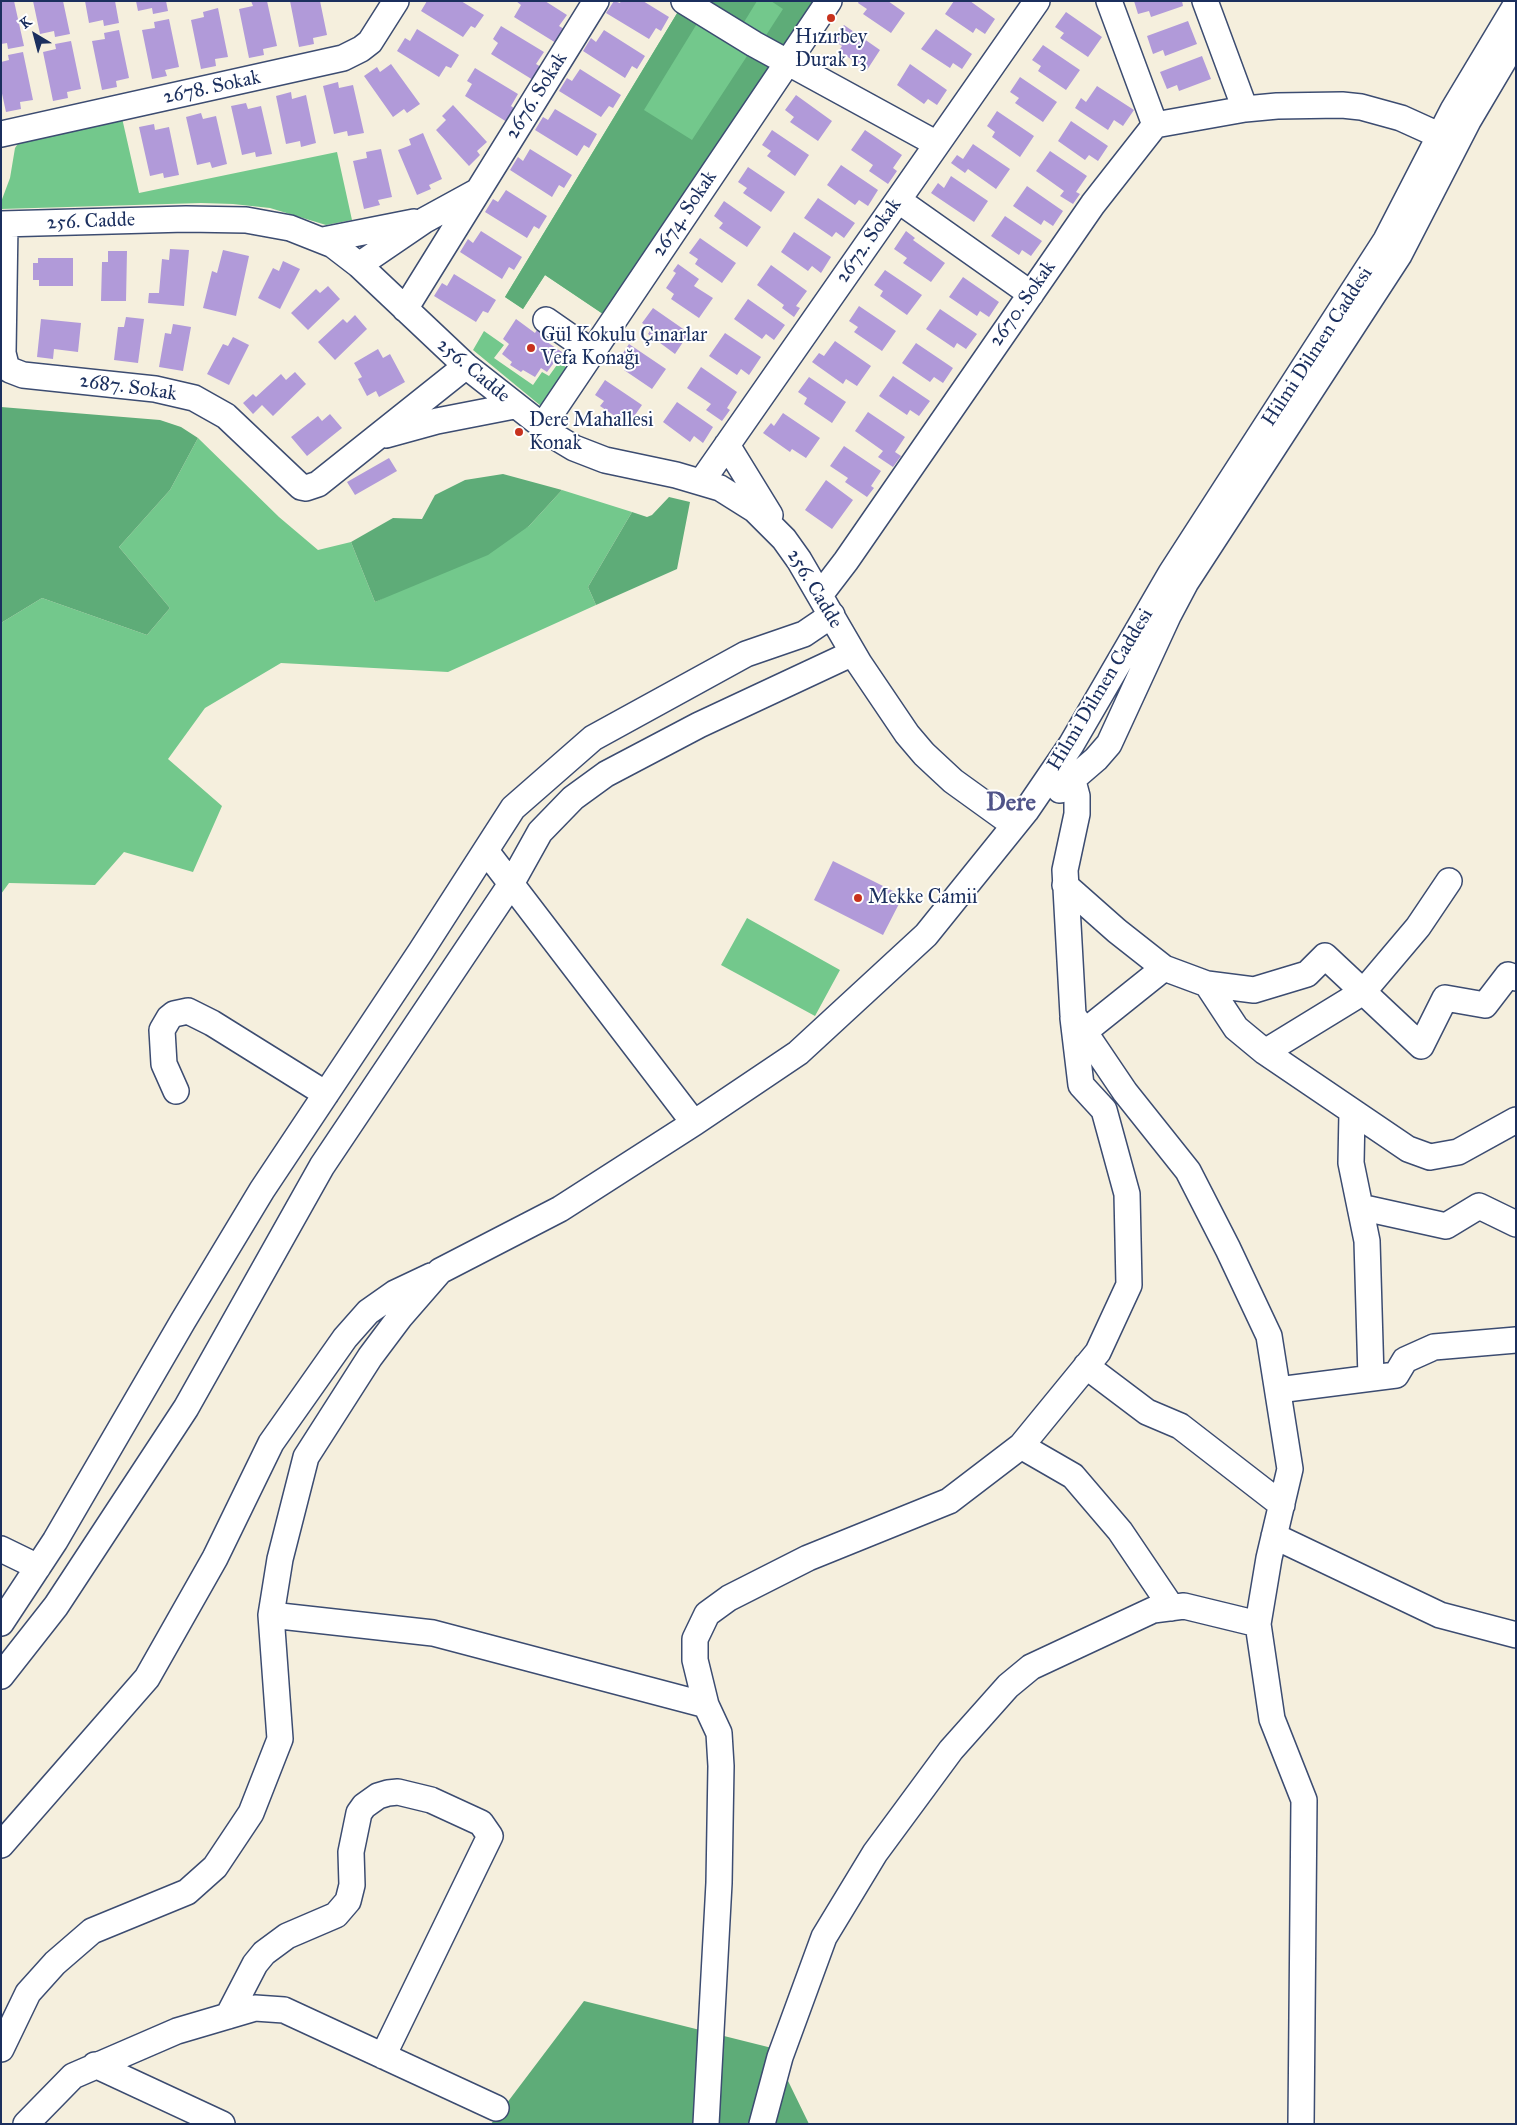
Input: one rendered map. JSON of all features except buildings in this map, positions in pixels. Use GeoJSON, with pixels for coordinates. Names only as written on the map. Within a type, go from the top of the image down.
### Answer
{"type":"FeatureCollection","features":[{"type":"Feature","properties":{"kind":"street","name":"2678. Sokak"},"geometry":{"type":"LineString","coordinates":[[1,134],[343,58],[370,42],[396,1]]}},
{"type":"Feature","properties":{"kind":"street","name":"2676. Sokak"},"geometry":{"type":"LineString","coordinates":[[405,309],[596,1]]}},
{"type":"Feature","properties":{"kind":"street"},"geometry":{"type":"LineString","coordinates":[[684,1],[787,63],[937,144]]}},
{"type":"Feature","properties":{"kind":"street","name":"2674. Sokak"},"geometry":{"type":"LineString","coordinates":[[542,427],[829,1]]}},
{"type":"Feature","properties":{"kind":"street","name":"2672. Sokak"},"geometry":{"type":"LineString","coordinates":[[702,481],[1036,1]]}},
{"type":"Feature","properties":{"kind":"street"},"geometry":{"type":"LineString","coordinates":[[1109,1],[1155,124],[1245,108],[1324,104],[1360,107],[1401,118],[1448,139]]}},
{"type":"Feature","properties":{"kind":"street"},"geometry":{"type":"LineString","coordinates":[[1205,1],[1245,108]]}},
{"type":"Feature","properties":{"kind":"street","name":"Hilmi Dilmen Caddesi"},"geometry":{"type":"LineString","coordinates":[[1,1845],[147,1678],[215,1558],[271,1443],[344,1338],[368,1312],[395,1293],[560,1209],[694,1123],[798,1053],[926,934],[1014,825],[1067,771],[1159,612],[1208,549],[1399,255],[1476,71],[1516,5]]}},
{"type":"Feature","properties":{"kind":"street","name":"Hilmi Dilmen Caddesi"},"geometry":{"type":"LineString","coordinates":[[1448,139],[1516,40]]}},
{"type":"Feature","properties":{"kind":"street","name":"2670. Sokak"},"geometry":{"type":"LineString","coordinates":[[1,1623],[38,1567],[262,1190],[513,808],[593,738],[746,654],[804,634],[826,605],[846,561],[1093,204],[1155,124]]}},
{"type":"Feature","properties":{"kind":"street","name":"2676. Sokak"},"geometry":{"type":"LineString","coordinates":[[359,265],[424,220],[479,190]]}},
{"type":"Feature","properties":{"kind":"street"},"geometry":{"type":"LineString","coordinates":[[898,200],[1030,294]]}},
{"type":"Feature","properties":{"kind":"street","name":"256. Cadde"},"geometry":{"type":"LineString","coordinates":[[3,224],[186,219],[246,220],[290,228],[323,240],[341,250],[466,366],[514,406],[559,439],[589,455],[702,481],[738,498],[754,510],[784,539],[892,716],[924,754],[971,796],[1014,825]]}},
{"type":"Feature","properties":{"kind":"street","name":"2676. Sokak"},"geometry":{"type":"LineString","coordinates":[[323,240],[424,220]]}},
{"type":"Feature","properties":{"kind":"street","name":"2687. Sokak"},"geometry":{"type":"LineString","coordinates":[[3,224],[3,353],[6,365],[10,370],[23,375],[156,389],[194,398],[226,416],[296,483],[306,488],[318,484],[466,366]]}},
{"type":"Feature","properties":{"kind":"street"},"geometry":{"type":"LineString","coordinates":[[546,320],[592,352]]}},
{"type":"Feature","properties":{"kind":"street","name":"2687. Sokak"},"geometry":{"type":"LineString","coordinates":[[374,439],[438,421],[514,406]]}},
{"type":"Feature","properties":{"kind":"street"},"geometry":{"type":"LineString","coordinates":[[727,445],[784,539]]}},
{"type":"Feature","properties":{"kind":"street"},"geometry":{"type":"LineString","coordinates":[[1,1676],[56,1606],[186,1408],[322,1166],[511,884],[540,832],[556,814],[606,774],[699,725],[853,653]]}},
{"type":"Feature","properties":{"kind":"street"},"geometry":{"type":"LineString","coordinates":[[706,2124],[719,1883],[721,1766],[719,1733],[706,1705],[695,1660],[695,1638],[707,1614],[729,1598],[808,1558],[949,1501],[1022,1446],[1098,1352],[1129,1285],[1127,1194],[1104,1110],[1081,1085],[1078,1023],[1065,885],[1065,870],[1077,814],[1077,796],[1067,771]]}},
{"type":"Feature","properties":{"kind":"street"},"geometry":{"type":"LineString","coordinates":[[486,851],[694,1123]]}},
{"type":"Feature","properties":{"kind":"street"},"geometry":{"type":"LineString","coordinates":[[1265,1052],[1363,992],[1418,927],[1449,881]]}},
{"type":"Feature","properties":{"kind":"street"},"geometry":{"type":"LineString","coordinates":[[1065,885],[1117,931],[1164,968],[1207,984],[1254,990],[1307,974],[1325,956],[1421,1046],[1445,998],[1485,1005],[1508,975],[1516,978]]}},
{"type":"Feature","properties":{"kind":"street"},"geometry":{"type":"LineString","coordinates":[[1078,1023],[1164,968]]}},
{"type":"Feature","properties":{"kind":"street"},"geometry":{"type":"LineString","coordinates":[[1207,984],[1236,1028],[1265,1052],[1408,1149],[1430,1157],[1458,1152],[1516,1120]]}},
{"type":"Feature","properties":{"kind":"street"},"geometry":{"type":"LineString","coordinates":[[176,1091],[164,1064],[162,1030],[169,1018],[174,1014],[188,1012],[212,1023],[326,1094]]}},
{"type":"Feature","properties":{"kind":"street"},"geometry":{"type":"LineString","coordinates":[[1078,1023],[1125,1092],[1188,1171],[1270,1336],[1290,1469],[1274,1536],[1258,1624],[1272,1719],[1304,1800],[1301,2124]]}},
{"type":"Feature","properties":{"kind":"street"},"geometry":{"type":"LineString","coordinates":[[1352,1112],[1351,1162],[1367,1241],[1371,1378]]}},
{"type":"Feature","properties":{"kind":"street"},"geometry":{"type":"LineString","coordinates":[[1360,1207],[1446,1226],[1479,1206],[1516,1224]]}},
{"type":"Feature","properties":{"kind":"street"},"geometry":{"type":"LineString","coordinates":[[1,2049],[28,1993],[55,1963],[92,1931],[186,1892],[215,1867],[251,1813],[280,1739],[272,1615],[280,1560],[306,1456],[370,1357],[400,1317],[440,1271]]}},
{"type":"Feature","properties":{"kind":"street"},"geometry":{"type":"LineString","coordinates":[[1278,1390],[1396,1375],[1405,1360],[1434,1347],[1516,1340]]}},
{"type":"Feature","properties":{"kind":"street"},"geometry":{"type":"LineString","coordinates":[[1086,1366],[1147,1412],[1180,1426],[1282,1505]]}},
{"type":"Feature","properties":{"kind":"street"},"geometry":{"type":"LineString","coordinates":[[1022,1446],[1073,1476],[1120,1531],[1172,1608]]}},
{"type":"Feature","properties":{"kind":"street"},"geometry":{"type":"LineString","coordinates":[[1274,1536],[1440,1615],[1516,1634]]}},
{"type":"Feature","properties":{"kind":"street"},"geometry":{"type":"LineString","coordinates":[[1,1549],[38,1567]]}},
{"type":"Feature","properties":{"kind":"street"},"geometry":{"type":"LineString","coordinates":[[762,2124],[780,2057],[824,1937],[875,1854],[951,1750],[1008,1686],[1031,1667],[1153,1610],[1184,1606],[1258,1624]]}},
{"type":"Feature","properties":{"kind":"street"},"geometry":{"type":"LineString","coordinates":[[272,1615],[433,1632],[706,1705]]}},
{"type":"Feature","properties":{"kind":"street"},"geometry":{"type":"LineString","coordinates":[[228,2016],[255,1964],[264,1953],[287,1936],[336,1915],[348,1901],[352,1885],[351,1852],[359,1813],[364,1806],[374,1798],[388,1792],[398,1792],[432,1800],[481,1823],[490,1836],[383,2056]]}},
{"type":"Feature","properties":{"kind":"street"},"geometry":{"type":"LineString","coordinates":[[26,2124],[73,2076],[177,2031],[255,2008],[284,2010],[496,2108]]}},
{"type":"Feature","properties":{"kind":"street"},"geometry":{"type":"LineString","coordinates":[[95,2065],[222,2124]]}},
{"type":"Feature","properties":{"kind":"green space"},"geometry":{"type":"Polygon","coordinates":[[[700,1],[815,1],[782,50],[700,1]]]}},
{"type":"Feature","properties":{"kind":"green space"},"geometry":{"type":"Polygon","coordinates":[[[700,1],[757,1],[741,27],[700,1]]]}},
{"type":"Feature","properties":{"kind":"green space"},"geometry":{"type":"Polygon","coordinates":[[[771,1],[815,1],[782,50],[763,40],[783,9],[771,1]]]}},
{"type":"Feature","properties":{"kind":"green space"},"geometry":{"type":"Polygon","coordinates":[[[679,10],[771,67],[603,314],[545,275],[523,309],[505,297],[679,10]]]}},
{"type":"Feature","properties":{"kind":"green space"},"geometry":{"type":"Polygon","coordinates":[[[679,10],[698,22],[644,110],[692,140],[749,53],[771,67],[603,314],[545,275],[523,309],[505,297],[679,10]]]}},
{"type":"Feature","properties":{"kind":"green space"},"geometry":{"type":"Polygon","coordinates":[[[122,118],[139,193],[337,152],[352,220],[326,225],[270,208],[233,204],[201,203],[1,209],[1,202],[10,178],[15,148],[19,142],[122,118]]]}},
{"type":"Feature","properties":{"kind":"green space"},"geometry":{"type":"Polygon","coordinates":[[[484,331],[504,345],[494,358],[533,385],[542,372],[549,376],[559,362],[567,368],[541,406],[473,350],[484,331]]]}},
{"type":"Feature","properties":{"kind":"green space"},"geometry":{"type":"Polygon","coordinates":[[[1,407],[160,420],[181,427],[198,438],[170,490],[119,547],[170,608],[147,635],[42,598],[1,623],[1,407]]]}},
{"type":"Feature","properties":{"kind":"green space"},"geometry":{"type":"Polygon","coordinates":[[[198,438],[279,517],[318,550],[351,542],[375,602],[529,526],[562,490],[632,512],[588,587],[596,605],[448,672],[281,663],[205,708],[168,759],[222,806],[193,872],[124,852],[95,885],[9,883],[1,894],[1,623],[42,598],[147,635],[170,608],[119,547],[170,490],[198,438]]]}},
{"type":"Feature","properties":{"kind":"green space"},"geometry":{"type":"Polygon","coordinates":[[[503,474],[562,490],[529,526],[488,555],[375,602],[351,542],[393,518],[422,519],[435,495],[465,480],[503,474]]]}},
{"type":"Feature","properties":{"kind":"green space"},"geometry":{"type":"Polygon","coordinates":[[[669,497],[690,502],[677,569],[596,605],[588,587],[632,512],[647,517],[652,515],[669,497]]]}},
{"type":"Feature","properties":{"kind":"green space"},"geometry":{"type":"Polygon","coordinates":[[[747,918],[840,970],[815,1016],[721,965],[747,918]]]}},
{"type":"Feature","properties":{"kind":"green space"},"geometry":{"type":"Polygon","coordinates":[[[584,2001],[772,2048],[809,2124],[491,2124],[584,2001]]]}},
{"type":"Feature","properties":{"kind":"place","name":"Hızırbey Durak 13"},"geometry":{"type":"Point","coordinates":[831,18]}},
{"type":"Feature","properties":{"kind":"place","name":"Gül Kokulu Çınarlar Vefa Konağı"},"geometry":{"type":"Point","coordinates":[531,348]}},
{"type":"Feature","properties":{"kind":"place","name":"Dere Mahallesi Konak"},"geometry":{"type":"Point","coordinates":[519,432]}},
{"type":"Feature","properties":{"kind":"place","name":"Mekke Camii"},"geometry":{"type":"Point","coordinates":[858,898]}},
{"type":"Feature","properties":{"kind":"district","name":"Dere"},"geometry":{"type":"Point","coordinates":[1011,804]}}]}
